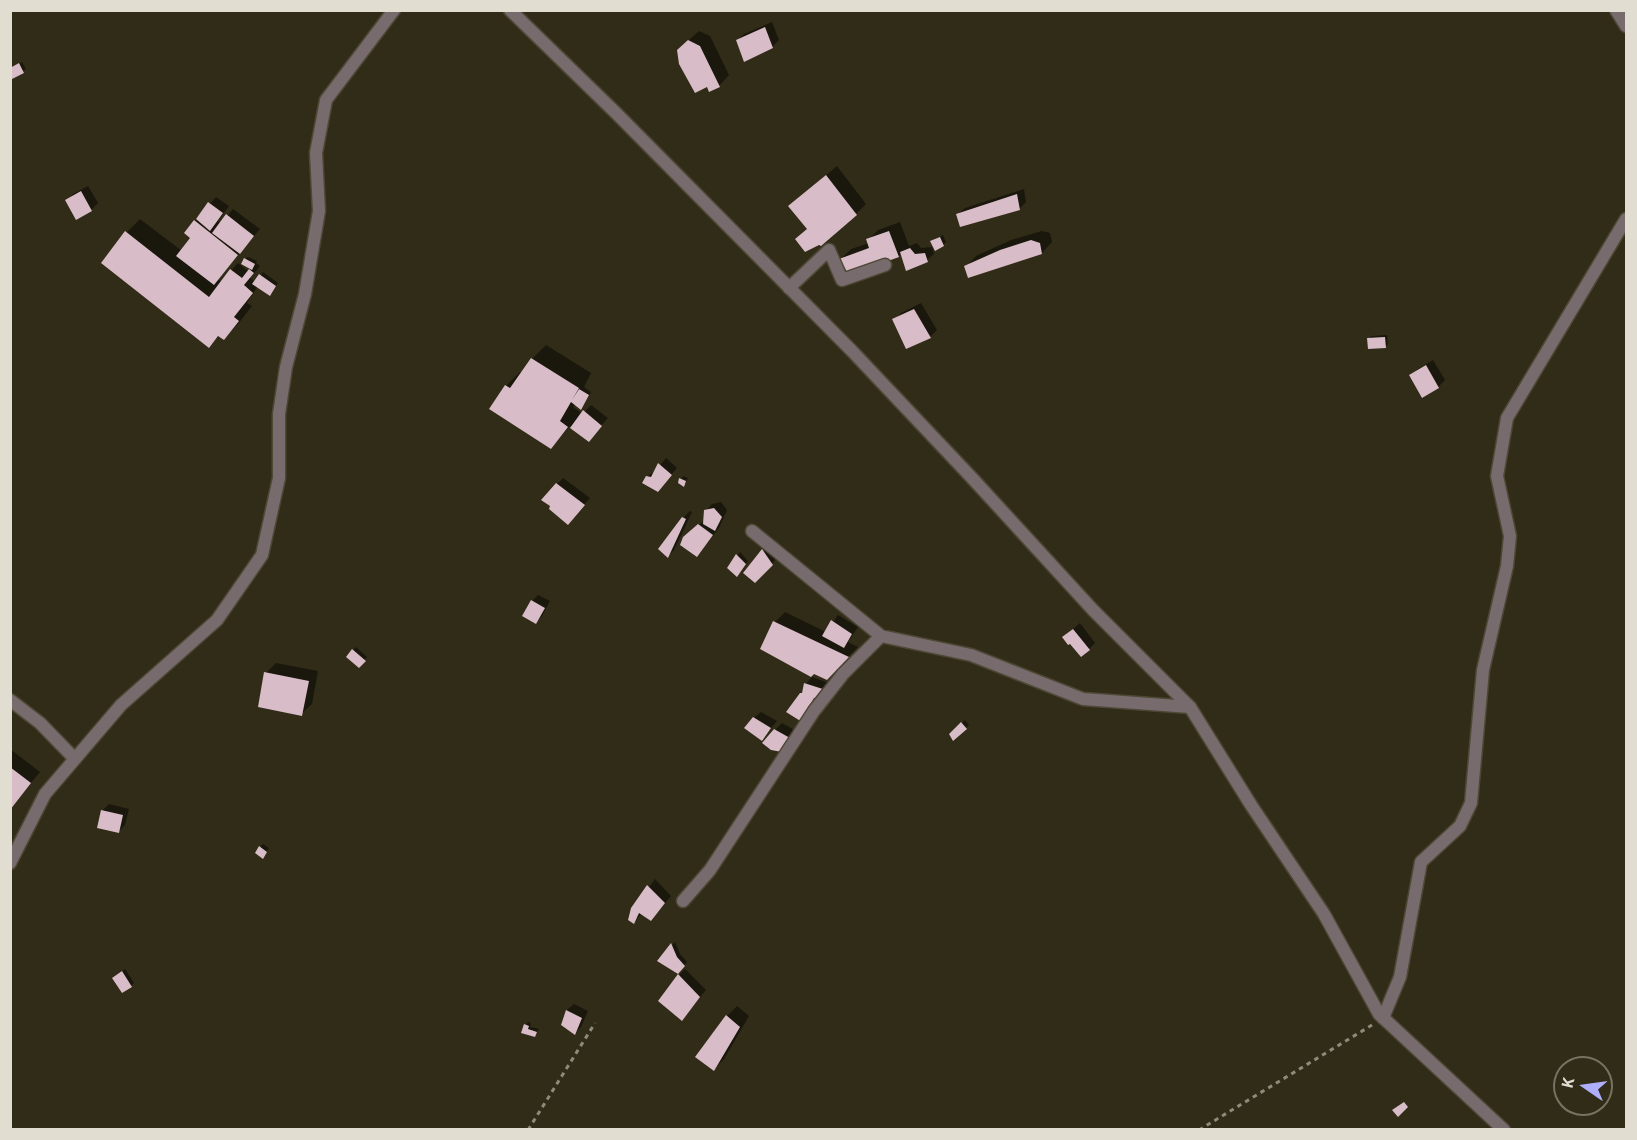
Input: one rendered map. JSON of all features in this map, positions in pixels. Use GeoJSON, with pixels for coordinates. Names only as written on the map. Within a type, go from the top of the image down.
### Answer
{"type":"FeatureCollection","features":[{"type":"Feature","properties":{"kind":"street"},"geometry":{"type":"LineString","coordinates":[[10,863],[45,794],[121,705],[217,620],[262,555],[279,478],[279,414],[286,367],[305,294],[320,210],[316,153],[326,100],[394,10]]}},
{"type":"Feature","properties":{"kind":"street"},"geometry":{"type":"LineString","coordinates":[[510,10],[616,113],[789,288],[972,477],[1093,610],[1190,707],[1251,805],[1324,914],[1379,1014],[1504,1130]]}},
{"type":"Feature","properties":{"kind":"street"},"geometry":{"type":"LineString","coordinates":[[1616,10],[1626,26]]}},
{"type":"Feature","properties":{"kind":"street"},"geometry":{"type":"LineString","coordinates":[[1383,1018],[1400,977],[1421,862],[1460,826],[1471,803],[1483,670],[1507,566],[1510,536],[1497,476],[1507,418],[1626,219]]}},
{"type":"Feature","properties":{"kind":"street"},"geometry":{"type":"LineString","coordinates":[[789,288],[829,250],[842,280],[885,265]]}},
{"type":"Feature","properties":{"kind":"street"},"geometry":{"type":"LineString","coordinates":[[752,531],[881,636],[971,655],[1083,699],[1190,707]]}},
{"type":"Feature","properties":{"kind":"street"},"geometry":{"type":"LineString","coordinates":[[683,901],[710,870],[814,711],[843,674],[881,636]]}},
{"type":"Feature","properties":{"kind":"street"},"geometry":{"type":"LineString","coordinates":[[10,700],[40,723],[75,759]]}},
{"type":"Feature","properties":{"kind":"path"},"geometry":{"type":"LineString","coordinates":[[1199,1130],[1383,1018]]}},
{"type":"Feature","properties":{"kind":"path"},"geometry":{"type":"LineString","coordinates":[[528,1130],[595,1023]]}},
{"type":"Feature","properties":{"kind":"building"},"geometry":{"type":"Polygon","coordinates":[[[765,27],[773,48],[744,62],[736,40],[765,27]]]}},
{"type":"Feature","properties":{"kind":"building"},"geometry":{"type":"Polygon","coordinates":[[[688,40],[700,46],[720,87],[709,92],[707,87],[695,93],[679,64],[677,50],[688,40]]]}},
{"type":"Feature","properties":{"kind":"building"},"geometry":{"type":"Polygon","coordinates":[[[19,63],[24,73],[10,80],[10,68],[19,63]]]}},
{"type":"Feature","properties":{"kind":"building"},"geometry":{"type":"Polygon","coordinates":[[[826,175],[857,215],[821,246],[805,252],[795,239],[807,229],[788,206],[826,175]]]}},
{"type":"Feature","properties":{"kind":"building"},"geometry":{"type":"Polygon","coordinates":[[[81,191],[92,211],[76,220],[65,200],[81,191]]]}},
{"type":"Feature","properties":{"kind":"building"},"geometry":{"type":"Polygon","coordinates":[[[1017,194],[1020,210],[960,227],[956,214],[1017,194]]]}},
{"type":"Feature","properties":{"kind":"building"},"geometry":{"type":"Polygon","coordinates":[[[208,202],[223,213],[210,231],[196,219],[208,202]]]}},
{"type":"Feature","properties":{"kind":"building"},"geometry":{"type":"Polygon","coordinates":[[[226,214],[254,236],[240,254],[212,233],[226,214]]]}},
{"type":"Feature","properties":{"kind":"building"},"geometry":{"type":"Polygon","coordinates":[[[194,220],[238,255],[214,285],[176,256],[190,238],[184,233],[194,220]]]}},
{"type":"Feature","properties":{"kind":"building"},"geometry":{"type":"Polygon","coordinates":[[[125,231],[209,297],[230,269],[242,278],[249,269],[254,273],[244,285],[253,293],[234,317],[239,321],[224,340],[218,336],[209,348],[101,263],[125,231]]]}},
{"type":"Feature","properties":{"kind":"building"},"geometry":{"type":"Polygon","coordinates":[[[889,231],[899,257],[849,275],[839,259],[869,248],[866,239],[889,231]]]}},
{"type":"Feature","properties":{"kind":"building"},"geometry":{"type":"Polygon","coordinates":[[[940,237],[944,246],[935,251],[930,241],[940,237]]]}},
{"type":"Feature","properties":{"kind":"building"},"geometry":{"type":"Polygon","coordinates":[[[1031,240],[1040,243],[1042,254],[968,278],[964,266],[1000,250],[1031,240]]]}},
{"type":"Feature","properties":{"kind":"building"},"geometry":{"type":"Polygon","coordinates":[[[910,248],[915,254],[925,253],[928,262],[906,271],[900,252],[910,248]]]}},
{"type":"Feature","properties":{"kind":"building"},"geometry":{"type":"Polygon","coordinates":[[[244,258],[255,264],[252,270],[241,264],[244,258]]]}},
{"type":"Feature","properties":{"kind":"building"},"geometry":{"type":"Polygon","coordinates":[[[259,274],[276,286],[270,296],[252,284],[259,274]]]}},
{"type":"Feature","properties":{"kind":"building"},"geometry":{"type":"Polygon","coordinates":[[[914,309],[931,338],[906,349],[892,319],[914,309]]]}},
{"type":"Feature","properties":{"kind":"building"},"geometry":{"type":"Polygon","coordinates":[[[1385,337],[1386,348],[1368,349],[1367,338],[1385,337]]]}},
{"type":"Feature","properties":{"kind":"building"},"geometry":{"type":"Polygon","coordinates":[[[531,358],[579,388],[572,400],[579,389],[589,395],[581,410],[571,402],[560,421],[568,427],[551,449],[489,409],[505,385],[510,388],[531,358]]]}},
{"type":"Feature","properties":{"kind":"building"},"geometry":{"type":"Polygon","coordinates":[[[1426,365],[1439,388],[1422,398],[1409,375],[1426,365]]]}},
{"type":"Feature","properties":{"kind":"building"},"geometry":{"type":"Polygon","coordinates":[[[583,410],[602,426],[589,442],[570,428],[583,410]]]}},
{"type":"Feature","properties":{"kind":"building"},"geometry":{"type":"Polygon","coordinates":[[[658,463],[672,475],[658,492],[642,483],[646,476],[651,477],[658,463]]]}},
{"type":"Feature","properties":{"kind":"building"},"geometry":{"type":"Polygon","coordinates":[[[679,478],[686,481],[684,487],[678,483],[679,478]]]}},
{"type":"Feature","properties":{"kind":"building"},"geometry":{"type":"Polygon","coordinates":[[[556,483],[585,505],[568,525],[541,500],[556,483]]]}},
{"type":"Feature","properties":{"kind":"building"},"geometry":{"type":"Polygon","coordinates":[[[714,508],[722,517],[715,531],[703,524],[704,510],[714,508]]]}},
{"type":"Feature","properties":{"kind":"building"},"geometry":{"type":"Polygon","coordinates":[[[682,517],[686,519],[668,558],[658,549],[682,517]]]}},
{"type":"Feature","properties":{"kind":"building"},"geometry":{"type":"Polygon","coordinates":[[[698,524],[713,535],[697,557],[680,545],[683,537],[698,524]]]}},
{"type":"Feature","properties":{"kind":"building"},"geometry":{"type":"Polygon","coordinates":[[[762,549],[773,565],[755,583],[743,573],[762,549]]]}},
{"type":"Feature","properties":{"kind":"building"},"geometry":{"type":"Polygon","coordinates":[[[736,554],[746,564],[737,577],[727,568],[736,554]]]}},
{"type":"Feature","properties":{"kind":"building"},"geometry":{"type":"Polygon","coordinates":[[[531,600],[545,608],[536,624],[522,616],[531,600]]]}},
{"type":"Feature","properties":{"kind":"building"},"geometry":{"type":"Polygon","coordinates":[[[831,620],[852,634],[844,648],[822,636],[831,620]]]}},
{"type":"Feature","properties":{"kind":"building"},"geometry":{"type":"Polygon","coordinates":[[[773,621],[849,657],[827,680],[814,674],[811,677],[760,649],[773,621]]]}},
{"type":"Feature","properties":{"kind":"building"},"geometry":{"type":"Polygon","coordinates":[[[1073,629],[1090,650],[1081,657],[1062,637],[1073,629]]]}},
{"type":"Feature","properties":{"kind":"building"},"geometry":{"type":"Polygon","coordinates":[[[352,649],[366,661],[359,668],[346,657],[352,649]]]}},
{"type":"Feature","properties":{"kind":"building"},"geometry":{"type":"Polygon","coordinates":[[[264,672],[309,681],[302,716],[258,707],[264,672]]]}},
{"type":"Feature","properties":{"kind":"building"},"geometry":{"type":"Polygon","coordinates":[[[804,683],[826,690],[821,699],[814,698],[802,722],[786,712],[802,693],[804,683]]]}},
{"type":"Feature","properties":{"kind":"building"},"geometry":{"type":"Polygon","coordinates":[[[753,717],[771,728],[762,741],[744,728],[753,717]]]}},
{"type":"Feature","properties":{"kind":"building"},"geometry":{"type":"Polygon","coordinates":[[[961,722],[967,729],[953,741],[949,734],[961,722]]]}},
{"type":"Feature","properties":{"kind":"building"},"geometry":{"type":"Polygon","coordinates":[[[774,729],[790,738],[782,752],[771,750],[762,743],[774,729]]]}},
{"type":"Feature","properties":{"kind":"building"},"geometry":{"type":"Polygon","coordinates":[[[10,767],[31,783],[10,810],[10,767]]]}},
{"type":"Feature","properties":{"kind":"building"},"geometry":{"type":"Polygon","coordinates":[[[101,810],[123,815],[119,833],[97,828],[101,810]]]}},
{"type":"Feature","properties":{"kind":"building"},"geometry":{"type":"Polygon","coordinates":[[[259,846],[267,852],[263,859],[255,853],[259,846]]]}},
{"type":"Feature","properties":{"kind":"building"},"geometry":{"type":"Polygon","coordinates":[[[647,885],[665,903],[651,921],[639,913],[634,924],[628,920],[631,908],[647,885]]]}},
{"type":"Feature","properties":{"kind":"building"},"geometry":{"type":"Polygon","coordinates":[[[671,943],[677,957],[685,966],[678,974],[657,961],[671,943]]]}},
{"type":"Feature","properties":{"kind":"building"},"geometry":{"type":"Polygon","coordinates":[[[122,971],[132,987],[122,993],[112,978],[122,971]]]}},
{"type":"Feature","properties":{"kind":"building"},"geometry":{"type":"Polygon","coordinates":[[[678,974],[700,997],[682,1021],[658,1001],[678,974]]]}},
{"type":"Feature","properties":{"kind":"building"},"geometry":{"type":"Polygon","coordinates":[[[566,1010],[582,1018],[575,1035],[561,1025],[566,1010]]]}},
{"type":"Feature","properties":{"kind":"building"},"geometry":{"type":"Polygon","coordinates":[[[726,1015],[740,1027],[714,1071],[695,1057],[726,1015]]]}},
{"type":"Feature","properties":{"kind":"building"},"geometry":{"type":"Polygon","coordinates":[[[524,1024],[529,1026],[528,1029],[537,1032],[535,1037],[521,1033],[524,1024]]]}},
{"type":"Feature","properties":{"kind":"building"},"geometry":{"type":"Polygon","coordinates":[[[1404,1102],[1408,1107],[1398,1117],[1392,1110],[1404,1102]]]}}]}
